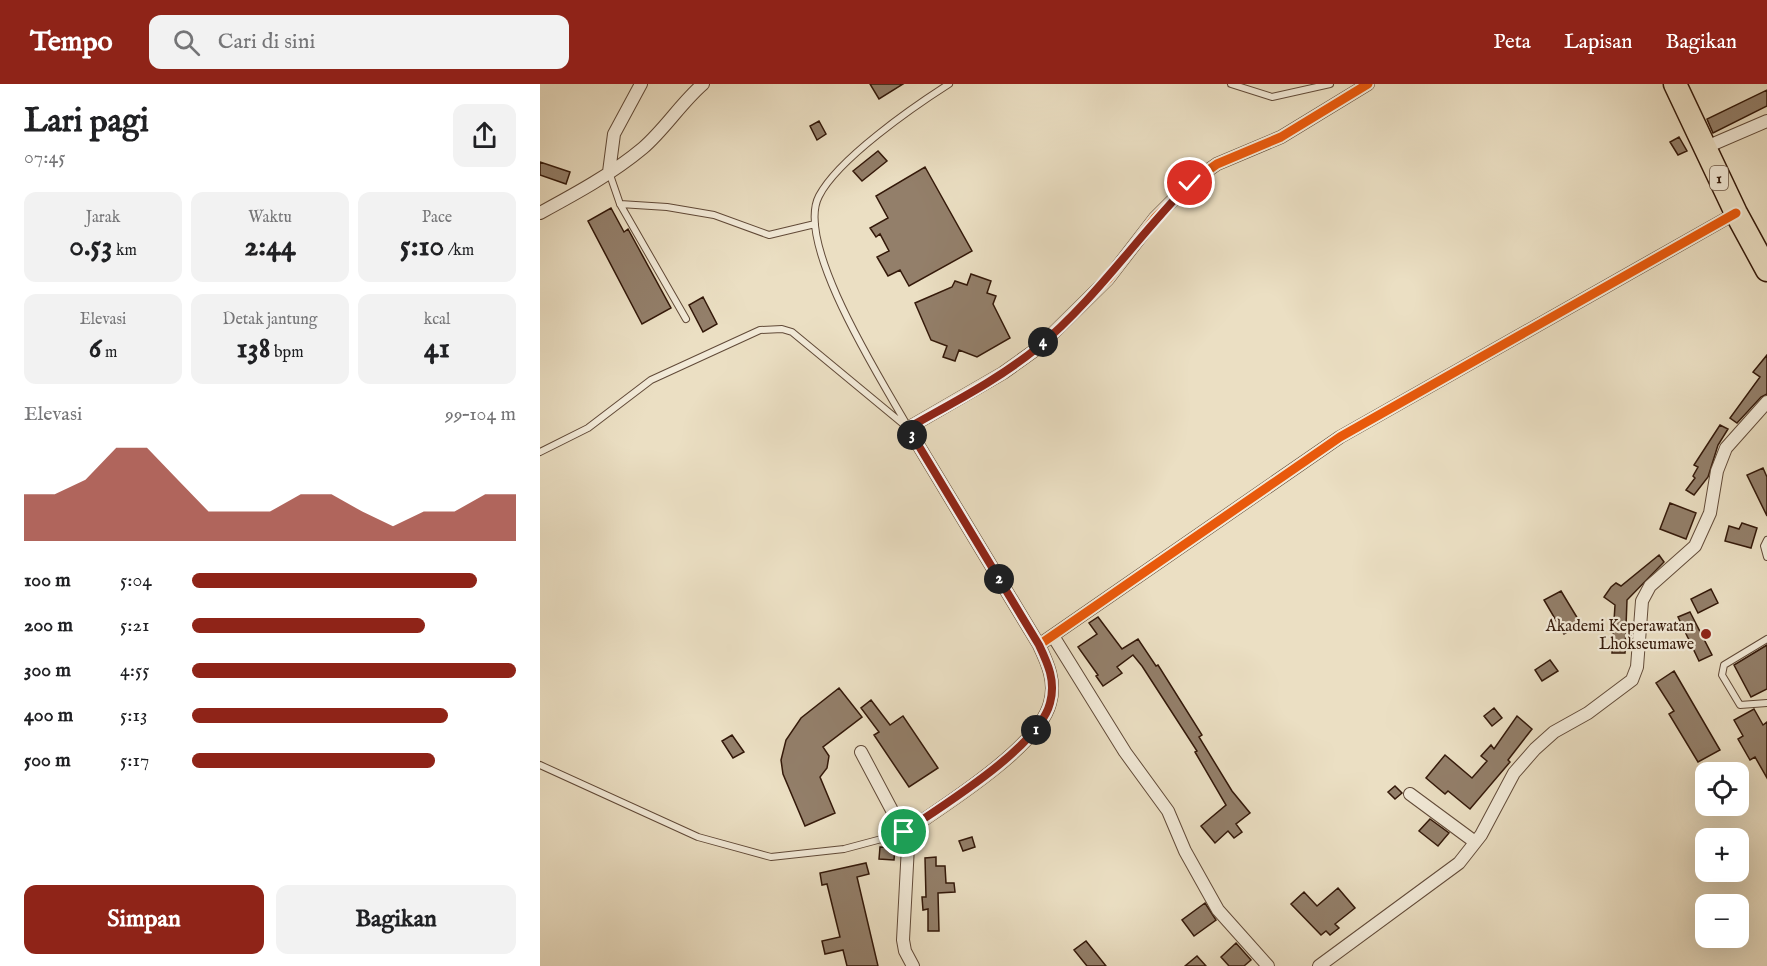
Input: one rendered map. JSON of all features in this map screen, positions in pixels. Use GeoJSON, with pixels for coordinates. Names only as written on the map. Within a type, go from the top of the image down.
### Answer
{"type":"FeatureCollection","features":[{"type":"Feature","properties":{"kind":"highway","name":"1"},"geometry":{"type":"LineString","coordinates":[[1675,84],[1736,213],[1767,270]]}},
{"type":"Feature","properties":{"kind":"street"},"geometry":{"type":"LineString","coordinates":[[609,172],[614,134],[641,84]]}},
{"type":"Feature","properties":{"kind":"street"},"geometry":{"type":"LineString","coordinates":[[540,213],[609,172],[642,148],[686,99],[703,84]]}},
{"type":"Feature","properties":{"kind":"street"},"geometry":{"type":"LineString","coordinates":[[904,832],[974,784],[1034,733],[1046,717],[1053,685],[1050,668],[1039,645],[908,428],[1003,373],[1038,348],[1108,279],[1155,218],[1190,183],[1217,164],[1281,137],[1368,84]]}},
{"type":"Feature","properties":{"kind":"street"},"geometry":{"type":"LineString","coordinates":[[1704,148],[1767,121]]}},
{"type":"Feature","properties":{"kind":"street"},"geometry":{"type":"LineString","coordinates":[[1039,645],[1340,437],[1736,213]]}},
{"type":"Feature","properties":{"kind":"street"},"geometry":{"type":"LineString","coordinates":[[1319,966],[1420,894],[1459,863],[1475,842],[1514,773],[1535,749],[1554,732],[1588,712],[1632,680],[1637,667],[1642,601],[1650,586],[1695,546],[1710,513],[1717,471],[1726,448],[1767,402]]}},
{"type":"Feature","properties":{"kind":"street"},"geometry":{"type":"LineString","coordinates":[[1053,636],[1118,742],[1168,811],[1185,851],[1218,910],[1268,966]]}},
{"type":"Feature","properties":{"kind":"street"},"geometry":{"type":"LineString","coordinates":[[861,752],[904,832],[908,846],[903,940],[905,951],[913,966]]}},
{"type":"Feature","properties":{"kind":"street"},"geometry":{"type":"LineString","coordinates":[[1410,794],[1475,842]]}},
{"type":"Feature","properties":{"kind":"lane"},"geometry":{"type":"LineString","coordinates":[[908,428],[861,346],[837,296],[820,251],[815,224],[817,198],[835,172],[886,130],[949,84]]}},
{"type":"Feature","properties":{"kind":"lane"},"geometry":{"type":"LineString","coordinates":[[1231,84],[1272,97],[1330,84]]}},
{"type":"Feature","properties":{"kind":"lane"},"geometry":{"type":"LineString","coordinates":[[609,172],[620,204],[686,319]]}},
{"type":"Feature","properties":{"kind":"lane"},"geometry":{"type":"LineString","coordinates":[[620,204],[668,207],[714,215],[769,235],[815,224]]}},
{"type":"Feature","properties":{"kind":"lane"},"geometry":{"type":"LineString","coordinates":[[540,452],[588,428],[651,380],[760,330],[771,329],[792,332],[908,428]]}},
{"type":"Feature","properties":{"kind":"lane"},"geometry":{"type":"LineString","coordinates":[[1767,540],[1764,546],[1767,557]]}},
{"type":"Feature","properties":{"kind":"lane"},"geometry":{"type":"LineString","coordinates":[[1767,639],[1724,665],[1722,675],[1740,705],[1767,703]]}},
{"type":"Feature","properties":{"kind":"lane"},"geometry":{"type":"LineString","coordinates":[[540,765],[698,837],[771,857],[844,849],[904,832]]}},
{"type":"Feature","properties":{"kind":"building"},"geometry":{"type":"Polygon","coordinates":[[[870,84],[903,84],[879,99],[870,84]]]}},
{"type":"Feature","properties":{"kind":"building"},"geometry":{"type":"Polygon","coordinates":[[[1767,90],[1767,106],[1713,133],[1707,119],[1767,90]]]}},
{"type":"Feature","properties":{"kind":"building"},"geometry":{"type":"Polygon","coordinates":[[[819,121],[826,134],[817,140],[810,126],[819,121]]]}},
{"type":"Feature","properties":{"kind":"building"},"geometry":{"type":"Polygon","coordinates":[[[1679,137],[1687,151],[1678,155],[1670,142],[1679,137]]]}},
{"type":"Feature","properties":{"kind":"building"},"geometry":{"type":"Polygon","coordinates":[[[878,151],[887,161],[862,181],[853,171],[878,151]]]}},
{"type":"Feature","properties":{"kind":"building"},"geometry":{"type":"Polygon","coordinates":[[[540,162],[570,172],[566,184],[540,175],[540,162]]]}},
{"type":"Feature","properties":{"kind":"building"},"geometry":{"type":"Polygon","coordinates":[[[925,167],[972,251],[909,286],[900,270],[888,276],[877,257],[889,251],[880,234],[876,237],[870,228],[888,218],[876,196],[925,167]]]}},
{"type":"Feature","properties":{"kind":"building"},"geometry":{"type":"Polygon","coordinates":[[[611,208],[624,232],[628,229],[671,308],[642,324],[588,221],[611,208]]]}},
{"type":"Feature","properties":{"kind":"building"},"geometry":{"type":"Polygon","coordinates":[[[971,274],[991,281],[987,293],[996,296],[993,304],[1010,338],[977,357],[959,350],[955,361],[943,357],[947,346],[931,340],[915,303],[952,287],[955,281],[967,285],[971,274]]]}},
{"type":"Feature","properties":{"kind":"building"},"geometry":{"type":"Polygon","coordinates":[[[703,297],[717,324],[703,332],[689,305],[703,297]]]}},
{"type":"Feature","properties":{"kind":"building"},"geometry":{"type":"Polygon","coordinates":[[[1767,355],[1767,394],[1761,397],[1737,423],[1730,418],[1760,377],[1753,372],[1767,355]]]}},
{"type":"Feature","properties":{"kind":"building"},"geometry":{"type":"Polygon","coordinates":[[[1720,425],[1728,429],[1718,445],[1708,477],[1694,495],[1686,490],[1695,478],[1693,476],[1698,467],[1694,465],[1720,425]]]}},
{"type":"Feature","properties":{"kind":"building"},"geometry":{"type":"Polygon","coordinates":[[[1763,468],[1767,477],[1767,516],[1747,475],[1763,468]]]}},
{"type":"Feature","properties":{"kind":"building"},"geometry":{"type":"Polygon","coordinates":[[[1670,503],[1696,513],[1686,539],[1660,529],[1670,503]]]}},
{"type":"Feature","properties":{"kind":"building"},"geometry":{"type":"Polygon","coordinates":[[[1742,523],[1757,528],[1751,548],[1725,541],[1729,526],[1739,529],[1742,523]]]}},
{"type":"Feature","properties":{"kind":"building"},"geometry":{"type":"Polygon","coordinates":[[[1659,555],[1664,562],[1627,600],[1625,653],[1612,653],[1615,605],[1604,597],[1616,583],[1621,586],[1659,555]]]}},
{"type":"Feature","properties":{"kind":"building"},"geometry":{"type":"Polygon","coordinates":[[[1711,589],[1718,603],[1698,613],[1691,599],[1711,589]]]}},
{"type":"Feature","properties":{"kind":"building"},"geometry":{"type":"Polygon","coordinates":[[[1561,591],[1581,624],[1564,634],[1544,600],[1561,591]]]}},
{"type":"Feature","properties":{"kind":"building"},"geometry":{"type":"Polygon","coordinates":[[[1690,612],[1712,655],[1699,661],[1678,617],[1690,612]]]}},
{"type":"Feature","properties":{"kind":"building"},"geometry":{"type":"Polygon","coordinates":[[[1098,617],[1122,649],[1138,639],[1156,666],[1158,665],[1202,735],[1199,737],[1232,791],[1250,813],[1236,824],[1242,832],[1234,838],[1228,831],[1215,843],[1201,826],[1226,805],[1195,752],[1197,751],[1142,666],[1133,655],[1117,667],[1122,673],[1103,686],[1078,647],[1097,634],[1089,623],[1098,617]]]}},
{"type":"Feature","properties":{"kind":"building"},"geometry":{"type":"Polygon","coordinates":[[[1767,645],[1767,689],[1751,697],[1734,665],[1767,645]]]}},
{"type":"Feature","properties":{"kind":"building"},"geometry":{"type":"Polygon","coordinates":[[[1550,660],[1558,671],[1542,681],[1535,670],[1550,660]]]}},
{"type":"Feature","properties":{"kind":"building"},"geometry":{"type":"Polygon","coordinates":[[[1674,671],[1720,750],[1698,762],[1669,714],[1674,711],[1656,683],[1674,671]]]}},
{"type":"Feature","properties":{"kind":"building"},"geometry":{"type":"Polygon","coordinates":[[[839,688],[862,717],[823,747],[829,756],[827,768],[820,777],[835,813],[805,826],[783,774],[781,760],[786,740],[801,718],[839,688]]]}},
{"type":"Feature","properties":{"kind":"building"},"geometry":{"type":"Polygon","coordinates":[[[871,700],[890,725],[903,716],[938,768],[909,787],[874,735],[879,732],[861,708],[871,700]]]}},
{"type":"Feature","properties":{"kind":"building"},"geometry":{"type":"Polygon","coordinates":[[[1494,708],[1502,718],[1492,726],[1484,716],[1494,708]]]}},
{"type":"Feature","properties":{"kind":"building"},"geometry":{"type":"Polygon","coordinates":[[[1754,709],[1763,725],[1767,722],[1767,778],[1755,757],[1750,760],[1738,739],[1743,736],[1734,720],[1754,709]]]}},
{"type":"Feature","properties":{"kind":"building"},"geometry":{"type":"Polygon","coordinates":[[[1517,716],[1532,729],[1508,760],[1510,762],[1470,809],[1448,791],[1445,794],[1426,778],[1445,755],[1472,778],[1487,761],[1481,756],[1491,745],[1494,749],[1517,716]]]}},
{"type":"Feature","properties":{"kind":"building"},"geometry":{"type":"Polygon","coordinates":[[[732,735],[744,752],[733,758],[722,741],[732,735]]]}},
{"type":"Feature","properties":{"kind":"building"},"geometry":{"type":"Polygon","coordinates":[[[1395,786],[1402,793],[1395,799],[1388,792],[1395,786]]]}},
{"type":"Feature","properties":{"kind":"building"},"geometry":{"type":"Polygon","coordinates":[[[1430,819],[1449,833],[1438,846],[1419,831],[1430,819]]]}},
{"type":"Feature","properties":{"kind":"building"},"geometry":{"type":"Polygon","coordinates":[[[972,837],[975,847],[963,851],[959,841],[972,837]]]}},
{"type":"Feature","properties":{"kind":"building"},"geometry":{"type":"Polygon","coordinates":[[[880,847],[895,848],[894,860],[879,859],[880,847]]]}},
{"type":"Feature","properties":{"kind":"building"},"geometry":{"type":"Polygon","coordinates":[[[936,857],[936,866],[945,866],[946,883],[954,883],[955,892],[938,893],[939,931],[928,931],[928,909],[923,910],[922,897],[926,897],[925,858],[936,857]]]}},
{"type":"Feature","properties":{"kind":"building"},"geometry":{"type":"Polygon","coordinates":[[[866,863],[869,874],[857,877],[878,966],[847,966],[843,950],[825,954],[822,941],[840,937],[827,884],[822,885],[820,873],[866,863]]]}},
{"type":"Feature","properties":{"kind":"building"},"geometry":{"type":"Polygon","coordinates":[[[1338,888],[1355,908],[1335,924],[1339,928],[1330,935],[1326,931],[1321,935],[1291,904],[1304,892],[1317,906],[1338,888]]]}},
{"type":"Feature","properties":{"kind":"building"},"geometry":{"type":"Polygon","coordinates":[[[1205,903],[1216,920],[1194,936],[1182,920],[1205,903]]]}},
{"type":"Feature","properties":{"kind":"building"},"geometry":{"type":"Polygon","coordinates":[[[1086,941],[1106,966],[1087,966],[1074,950],[1086,941]]]}},
{"type":"Feature","properties":{"kind":"building"},"geometry":{"type":"Polygon","coordinates":[[[1236,943],[1251,960],[1244,966],[1229,966],[1221,957],[1236,943]]]}},
{"type":"Feature","properties":{"kind":"building"},"geometry":{"type":"Polygon","coordinates":[[[1197,956],[1206,966],[1185,966],[1197,956]]]}},
{"type":"Feature","properties":{"kind":"cycle path"},"geometry":{"type":"LineString","coordinates":[[904,833],[964,792],[1009,757],[1042,720],[1052,695],[1052,680],[1039,645],[908,428],[1003,373],[1038,348],[1108,279],[1155,218],[1190,183],[1217,164],[1281,137],[1368,84]]}},
{"type":"Feature","properties":{"kind":"cycle path"},"geometry":{"type":"LineString","coordinates":[[1039,645],[1340,437],[1736,213]]}},
{"type":"Feature","properties":{"kind":"place","name":"Akademi Keperawatan Lhokseumawe"},"geometry":{"type":"Point","coordinates":[1706,634]}},
{"type":"Feature","properties":{"kind":"route"},"geometry":{"type":"LineString","coordinates":[[904,832],[974,784],[1034,733],[1046,717],[1053,685],[1050,668],[1039,645],[908,428],[1003,373],[1038,348],[1108,279],[1155,218],[1190,183]]}}]}
